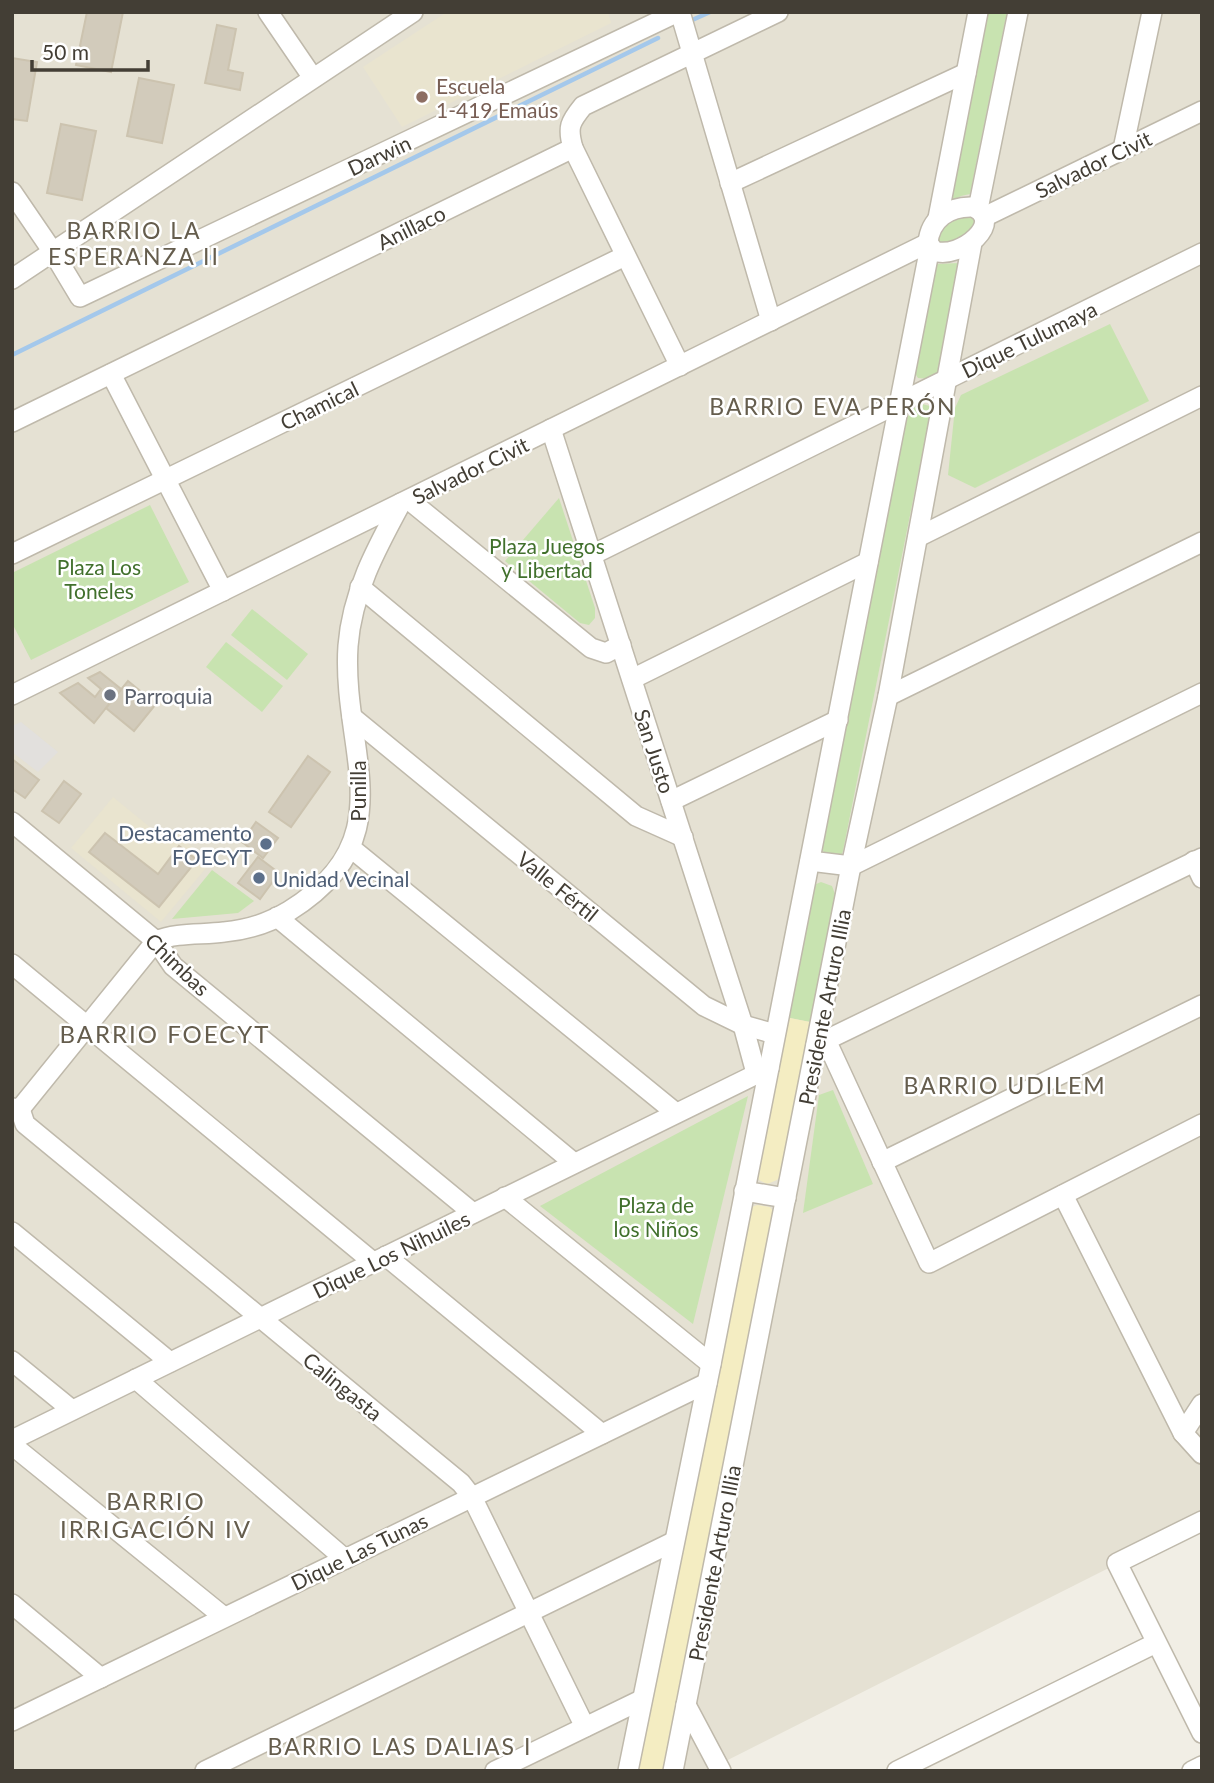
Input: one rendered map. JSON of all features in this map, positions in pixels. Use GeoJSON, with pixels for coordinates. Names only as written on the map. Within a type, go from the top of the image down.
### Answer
{"type":"FeatureCollection","features":[{"type":"Feature","properties":{"kind":"street"},"geometry":{"type":"LineString","coordinates":[[268,12],[313,78]]}},
{"type":"Feature","properties":{"kind":"street"},"geometry":{"type":"LineString","coordinates":[[12,279],[413,12]]}},
{"type":"Feature","properties":{"kind":"street"},"geometry":{"type":"LineString","coordinates":[[679,12],[771,321]]}},
{"type":"Feature","properties":{"kind":"street","name":"Darwin"},"geometry":{"type":"LineString","coordinates":[[53,251],[80,298],[679,12]]}},
{"type":"Feature","properties":{"kind":"street"},"geometry":{"type":"LineString","coordinates":[[680,366],[573,148],[569,134],[572,120],[583,106],[778,12]]}},
{"type":"Feature","properties":{"kind":"street"},"geometry":{"type":"LineString","coordinates":[[978,12],[938,218],[931,228],[929,245],[944,253],[962,249],[982,230],[981,213],[1018,12]]}},
{"type":"Feature","properties":{"kind":"street"},"geometry":{"type":"LineString","coordinates":[[1123,149],[1152,12]]}},
{"type":"Feature","properties":{"kind":"street"},"geometry":{"type":"LineString","coordinates":[[730,183],[966,73]]}},
{"type":"Feature","properties":{"kind":"street","name":"Salvador Civit"},"geometry":{"type":"LineString","coordinates":[[981,213],[1202,111]]}},
{"type":"Feature","properties":{"kind":"street","name":"Anillaco"},"geometry":{"type":"LineString","coordinates":[[12,422],[573,148]]}},
{"type":"Feature","properties":{"kind":"street"},"geometry":{"type":"LineString","coordinates":[[12,192],[53,251]]}},
{"type":"Feature","properties":{"kind":"street"},"geometry":{"type":"LineString","coordinates":[[938,218],[958,208],[973,207],[981,213]]}},
{"type":"Feature","properties":{"kind":"street","name":"Presidente Arturo Illia"},"geometry":{"type":"LineString","coordinates":[[673,1771],[786,1198],[821,1043],[851,866],[888,696],[971,243]]}},
{"type":"Feature","properties":{"kind":"street","name":"Salvador Civit"},"geometry":{"type":"LineString","coordinates":[[12,695],[929,245]]}},
{"type":"Feature","properties":{"kind":"street","name":"Presidente Arturo Illia"},"geometry":{"type":"LineString","coordinates":[[628,1771],[709,1373],[744,1191],[763,1070],[775,1034],[810,861],[929,245]]}},
{"type":"Feature","properties":{"kind":"street","name":"Dique Tulumaya"},"geometry":{"type":"LineString","coordinates":[[592,555],[1202,253]]}},
{"type":"Feature","properties":{"kind":"street","name":"Chamical"},"geometry":{"type":"LineString","coordinates":[[12,554],[625,256]]}},
{"type":"Feature","properties":{"kind":"street"},"geometry":{"type":"LineString","coordinates":[[111,374],[223,591]]}},
{"type":"Feature","properties":{"kind":"street"},"geometry":{"type":"LineString","coordinates":[[918,537],[1202,396]]}},
{"type":"Feature","properties":{"kind":"street","name":"San Justo"},"geometry":{"type":"LineString","coordinates":[[551,429],[743,1026],[763,1070]]}},
{"type":"Feature","properties":{"kind":"street"},"geometry":{"type":"LineString","coordinates":[[405,502],[591,648],[607,653],[621,645]]}},
{"type":"Feature","properties":{"kind":"street","name":"Punilla"},"geometry":{"type":"LineString","coordinates":[[156,941],[182,935],[249,928],[277,917],[317,889],[335,871],[351,848],[357,829],[360,790],[348,678],[348,645],[353,612],[359,587],[371,560],[405,502]]}},
{"type":"Feature","properties":{"kind":"street"},"geometry":{"type":"LineString","coordinates":[[888,696],[1202,542]]}},
{"type":"Feature","properties":{"kind":"street"},"geometry":{"type":"LineString","coordinates":[[632,679],[868,562]]}},
{"type":"Feature","properties":{"kind":"street"},"geometry":{"type":"LineString","coordinates":[[359,587],[636,816],[682,836]]}},
{"type":"Feature","properties":{"kind":"street"},"geometry":{"type":"LineString","coordinates":[[810,861],[851,866],[1202,693]]}},
{"type":"Feature","properties":{"kind":"street","name":"Valle Fértil"},"geometry":{"type":"LineString","coordinates":[[352,717],[704,1006],[743,1026],[775,1034]]}},
{"type":"Feature","properties":{"kind":"street"},"geometry":{"type":"LineString","coordinates":[[671,802],[838,720]]}},
{"type":"Feature","properties":{"kind":"street","name":"Chimbas"},"geometry":{"type":"LineString","coordinates":[[12,822],[156,941],[173,966],[473,1213]]}},
{"type":"Feature","properties":{"kind":"street"},"geometry":{"type":"LineString","coordinates":[[351,848],[676,1113]]}},
{"type":"Feature","properties":{"kind":"street"},"geometry":{"type":"LineString","coordinates":[[1199,866],[821,1043],[882,1162],[929,1263],[1202,1124]]}},
{"type":"Feature","properties":{"kind":"street"},"geometry":{"type":"LineString","coordinates":[[277,917],[574,1163]]}},
{"type":"Feature","properties":{"kind":"street"},"geometry":{"type":"LineString","coordinates":[[16,1109],[88,1027],[156,941]]}},
{"type":"Feature","properties":{"kind":"street"},"geometry":{"type":"LineString","coordinates":[[12,964],[602,1434]]}},
{"type":"Feature","properties":{"kind":"street"},"geometry":{"type":"LineString","coordinates":[[882,1162],[1202,1005]]}},
{"type":"Feature","properties":{"kind":"street","name":"Dique Los Nihuiles"},"geometry":{"type":"LineString","coordinates":[[12,1442],[763,1070]]}},
{"type":"Feature","properties":{"kind":"street","name":"Calingasta"},"geometry":{"type":"LineString","coordinates":[[16,1109],[24,1124],[461,1483],[472,1496],[585,1727]]}},
{"type":"Feature","properties":{"kind":"street"},"geometry":{"type":"LineString","coordinates":[[744,1191],[786,1198]]}},
{"type":"Feature","properties":{"kind":"street"},"geometry":{"type":"LineString","coordinates":[[1063,1195],[1184,1433],[1202,1454]]}},
{"type":"Feature","properties":{"kind":"street"},"geometry":{"type":"LineString","coordinates":[[505,1197],[709,1373]]}},
{"type":"Feature","properties":{"kind":"street"},"geometry":{"type":"LineString","coordinates":[[12,1232],[170,1362]]}},
{"type":"Feature","properties":{"kind":"street"},"geometry":{"type":"LineString","coordinates":[[12,1361],[72,1410]]}},
{"type":"Feature","properties":{"kind":"street","name":"Dique Las Tunas"},"geometry":{"type":"LineString","coordinates":[[12,1721],[602,1434],[709,1373]]}},
{"type":"Feature","properties":{"kind":"street"},"geometry":{"type":"LineString","coordinates":[[136,1379],[345,1559]]}},
{"type":"Feature","properties":{"kind":"street"},"geometry":{"type":"LineString","coordinates":[[1184,1433],[1202,1404]]}},
{"type":"Feature","properties":{"kind":"street"},"geometry":{"type":"LineString","coordinates":[[12,1442],[224,1617]]}},
{"type":"Feature","properties":{"kind":"street"},"geometry":{"type":"LineString","coordinates":[[1202,1521],[1117,1563],[1202,1733]]}},
{"type":"Feature","properties":{"kind":"street"},"geometry":{"type":"LineString","coordinates":[[205,1771],[673,1542]]}},
{"type":"Feature","properties":{"kind":"street"},"geometry":{"type":"LineString","coordinates":[[12,1604],[101,1678]]}},
{"type":"Feature","properties":{"kind":"street"},"geometry":{"type":"LineString","coordinates":[[897,1771],[1156,1643]]}},
{"type":"Feature","properties":{"kind":"street"},"geometry":{"type":"LineString","coordinates":[[495,1771],[642,1700]]}},
{"type":"Feature","properties":{"kind":"street"},"geometry":{"type":"LineString","coordinates":[[686,1705],[721,1771]]}},
{"type":"Feature","properties":{"kind":"street"},"geometry":{"type":"LineString","coordinates":[[1192,1771],[1202,1766]]}},
{"type":"Feature","properties":{"kind":"shaded area"},"geometry":{"type":"Polygon","coordinates":[[[12,12],[1202,12],[1202,1521],[706,1771],[12,1771],[12,12]]]}},
{"type":"Feature","properties":{"kind":"shaded area","name":"Escuela 1-419 Emaús"},"geometry":{"type":"Polygon","coordinates":[[[447,12],[608,12],[611,23],[402,127],[363,67],[447,12]]]}},
{"type":"Feature","properties":{"kind":"shaded area"},"geometry":{"type":"Polygon","coordinates":[[[21,722],[58,752],[38,772],[12,752],[12,726],[21,722]]]}},
{"type":"Feature","properties":{"kind":"shaded area"},"geometry":{"type":"Polygon","coordinates":[[[113,797],[167,841],[175,833],[211,862],[161,922],[71,848],[113,797]]]}},
{"type":"Feature","properties":{"kind":"green space"},"geometry":{"type":"Polygon","coordinates":[[[986,12],[1007,12],[970,194],[948,204],[986,12]]]}},
{"type":"Feature","properties":{"kind":"green space"},"geometry":{"type":"Polygon","coordinates":[[[968,215],[975,219],[972,231],[950,243],[938,242],[937,231],[950,220],[968,215]]]}},
{"type":"Feature","properties":{"kind":"green space"},"geometry":{"type":"Polygon","coordinates":[[[960,263],[938,372],[929,379],[918,378],[914,372],[936,264],[960,263]]]}},
{"type":"Feature","properties":{"kind":"green space"},"geometry":{"type":"Polygon","coordinates":[[[1110,324],[1149,401],[975,488],[948,475],[955,408],[961,395],[1110,324]]]}},
{"type":"Feature","properties":{"kind":"green space"},"geometry":{"type":"Polygon","coordinates":[[[922,404],[930,406],[931,410],[843,851],[841,856],[826,856],[822,849],[906,419],[914,408],[922,404]]]}},
{"type":"Feature","properties":{"kind":"green space","name":"Plaza Juegos y Libertad"},"geometry":{"type":"Polygon","coordinates":[[[559,498],[595,608],[595,618],[589,625],[580,623],[505,561],[559,498]]]}},
{"type":"Feature","properties":{"kind":"green space","name":"Plaza Los Toneles"},"geometry":{"type":"Polygon","coordinates":[[[150,505],[189,582],[31,660],[12,623],[12,573],[150,505]]]}},
{"type":"Feature","properties":{"kind":"green space"},"geometry":{"type":"Polygon","coordinates":[[[252,609],[308,654],[287,680],[231,635],[252,609]]]}},
{"type":"Feature","properties":{"kind":"green space"},"geometry":{"type":"Polygon","coordinates":[[[226,642],[283,686],[262,712],[206,667],[226,642]]]}},
{"type":"Feature","properties":{"kind":"green space"},"geometry":{"type":"Polygon","coordinates":[[[212,870],[254,901],[238,913],[172,919],[212,870]]]}},
{"type":"Feature","properties":{"kind":"green space"},"geometry":{"type":"Polygon","coordinates":[[[821,882],[832,886],[835,894],[810,1022],[785,1017],[814,885],[821,882]]]}},
{"type":"Feature","properties":{"kind":"green space"},"geometry":{"type":"Polygon","coordinates":[[[833,1090],[873,1184],[803,1213],[819,1095],[833,1090]]]}},
{"type":"Feature","properties":{"kind":"green space","name":"Plaza de los Niños"},"geometry":{"type":"Polygon","coordinates":[[[748,1096],[693,1324],[540,1206],[748,1096]]]}},
{"type":"Feature","properties":{"kind":"sand"},"geometry":{"type":"Polygon","coordinates":[[[785,1017],[810,1022],[782,1174],[777,1180],[767,1184],[756,1176],[785,1017]]]}},
{"type":"Feature","properties":{"kind":"sand"},"geometry":{"type":"Polygon","coordinates":[[[752,1207],[770,1207],[775,1214],[666,1771],[638,1771],[747,1216],[752,1207]]]}},
{"type":"Feature","properties":{"kind":"building"},"geometry":{"type":"Polygon","coordinates":[[[87,12],[123,12],[111,72],[76,65],[87,12]]]}},
{"type":"Feature","properties":{"kind":"building"},"geometry":{"type":"Polygon","coordinates":[[[217,25],[236,29],[228,70],[243,73],[240,90],[205,83],[217,25]]]}},
{"type":"Feature","properties":{"kind":"building"},"geometry":{"type":"Polygon","coordinates":[[[12,58],[37,62],[27,121],[12,119],[12,58]]]}},
{"type":"Feature","properties":{"kind":"building"},"geometry":{"type":"Polygon","coordinates":[[[139,78],[174,85],[162,143],[127,136],[139,78]]]}},
{"type":"Feature","properties":{"kind":"building"},"geometry":{"type":"Polygon","coordinates":[[[61,124],[96,131],[82,200],[47,193],[61,124]]]}},
{"type":"Feature","properties":{"kind":"building"},"geometry":{"type":"Polygon","coordinates":[[[100,672],[121,689],[94,723],[60,693],[78,683],[95,697],[101,689],[88,678],[100,672]]]}},
{"type":"Feature","properties":{"kind":"building"},"geometry":{"type":"Polygon","coordinates":[[[128,681],[156,704],[134,731],[106,708],[128,681]]]}},
{"type":"Feature","properties":{"kind":"building"},"geometry":{"type":"Polygon","coordinates":[[[308,756],[330,772],[291,827],[269,812],[308,756]]]}},
{"type":"Feature","properties":{"kind":"building"},"geometry":{"type":"Polygon","coordinates":[[[12,759],[39,780],[25,798],[12,789],[12,759]]]}},
{"type":"Feature","properties":{"kind":"building"},"geometry":{"type":"Polygon","coordinates":[[[64,781],[81,794],[59,823],[42,811],[64,781]]]}},
{"type":"Feature","properties":{"kind":"building"},"geometry":{"type":"Polygon","coordinates":[[[256,822],[278,838],[263,858],[242,842],[256,822]]]}},
{"type":"Feature","properties":{"kind":"building"},"geometry":{"type":"Polygon","coordinates":[[[105,833],[158,874],[179,846],[197,860],[159,907],[89,852],[105,833]]]}},
{"type":"Feature","properties":{"kind":"building","name":"Unidad Vecinal"},"geometry":{"type":"Polygon","coordinates":[[[258,857],[279,873],[260,899],[238,883],[258,857]]]}},
{"type":"Feature","properties":{"kind":"waterway"},"geometry":{"type":"LineString","coordinates":[[690,21],[710,12]]}},
{"type":"Feature","properties":{"kind":"waterway"},"geometry":{"type":"LineString","coordinates":[[12,355],[658,38]]}},
{"type":"Feature","properties":{"kind":"place","name":"Escuela 1-419 Emaús"},"geometry":{"type":"Point","coordinates":[422,97]}},
{"type":"Feature","properties":{"kind":"place","name":"Parroquia"},"geometry":{"type":"Point","coordinates":[110,695]}},
{"type":"Feature","properties":{"kind":"place","name":"Destacamento FOECYT"},"geometry":{"type":"Point","coordinates":[266,844]}},
{"type":"Feature","properties":{"kind":"place","name":"Unidad Vecinal"},"geometry":{"type":"Point","coordinates":[259,878]}},
{"type":"Feature","properties":{"kind":"district","name":"BARRIO LA ESPERANZA II"},"geometry":{"type":"Point","coordinates":[134,243]}},
{"type":"Feature","properties":{"kind":"district","name":"BARRIO EVA PERÓN"},"geometry":{"type":"Point","coordinates":[833,406]}},
{"type":"Feature","properties":{"kind":"district","name":"BARRIO FOECYT"},"geometry":{"type":"Point","coordinates":[165,1033]}},
{"type":"Feature","properties":{"kind":"district","name":"BARRIO UDILEM"},"geometry":{"type":"Point","coordinates":[1005,1085]}},
{"type":"Feature","properties":{"kind":"district","name":"BARRIO IRRIGACIÓN IV"},"geometry":{"type":"Point","coordinates":[156,1514]}},
{"type":"Feature","properties":{"kind":"district","name":"BARRIO LAS DALIAS I"},"geometry":{"type":"Point","coordinates":[400,1746]}}]}
